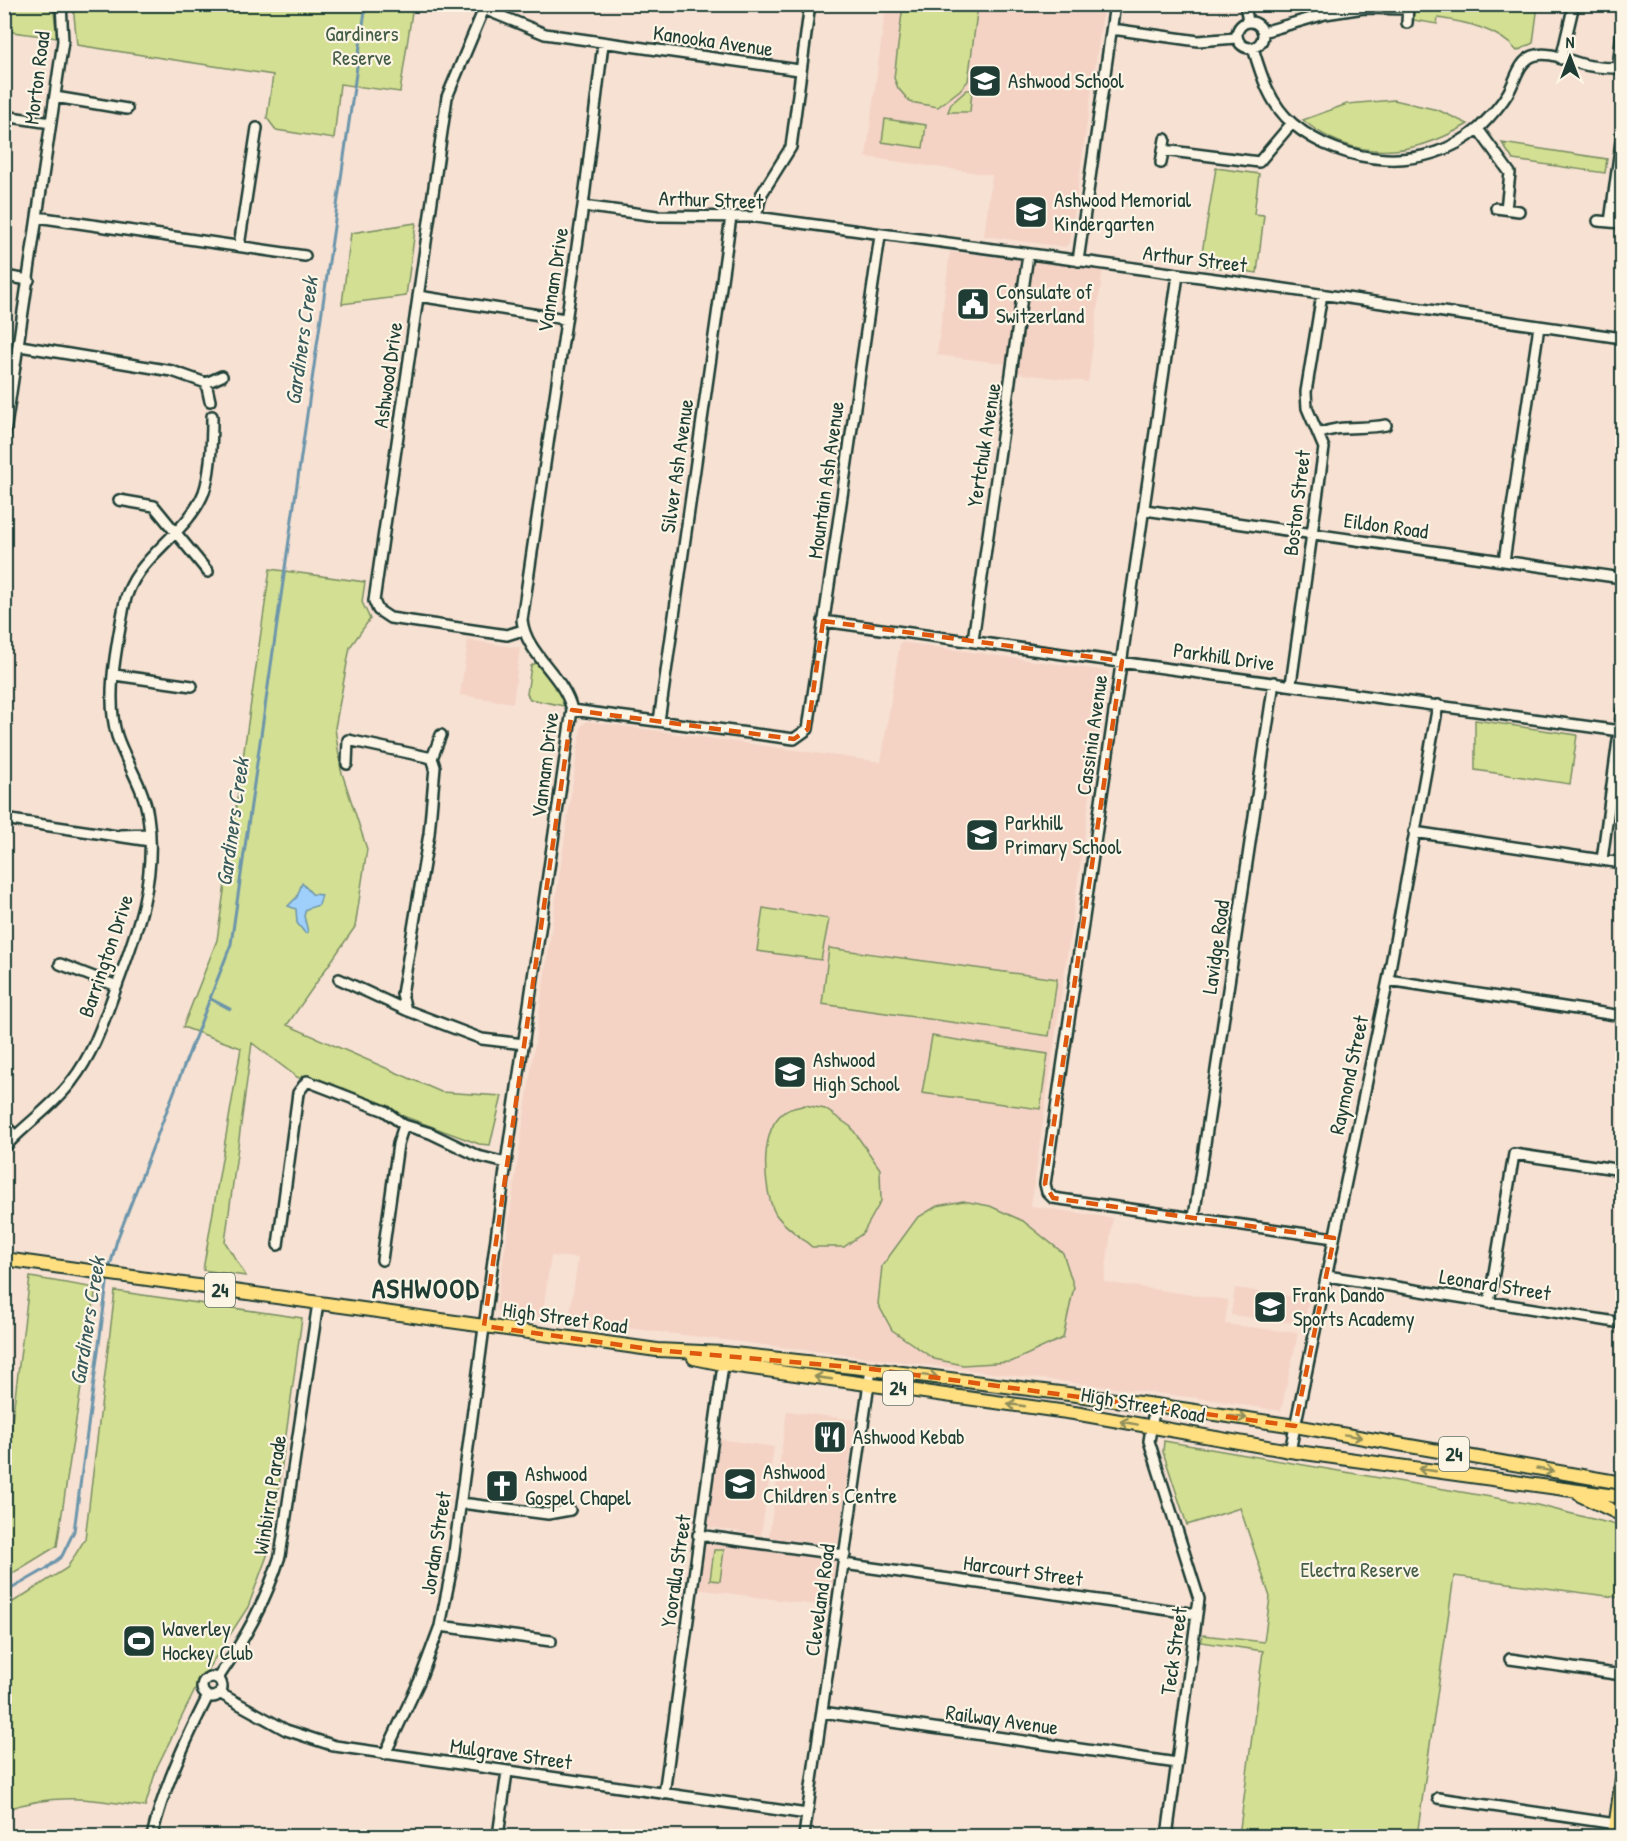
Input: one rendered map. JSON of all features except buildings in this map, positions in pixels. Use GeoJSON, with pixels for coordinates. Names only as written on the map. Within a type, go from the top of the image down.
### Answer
{"type":"FeatureCollection","features":[{"type":"Feature","properties":{"kind":"main road","name":"High Street Road"},"geometry":{"type":"LineString","coordinates":[[4,1258],[724,1359],[1290,1450],[1623,1497]]}},
{"type":"Feature","properties":{"kind":"main road","name":"High Street Road"},"geometry":{"type":"LineString","coordinates":[[724,1359],[871,1369],[1155,1405],[1295,1426],[1620,1481]]}},
{"type":"Feature","properties":{"kind":"main road"},"geometry":{"type":"LineString","coordinates":[[1569,1490],[1623,1515]]}},
{"type":"Feature","properties":{"kind":"main road"},"geometry":{"type":"LineString","coordinates":[[1615,1830],[1623,1778]]}},
{"type":"Feature","properties":{"kind":"street","name":"Morton Road"},"geometry":{"type":"LineString","coordinates":[[5,434],[20,346],[63,41],[61,4]]}},
{"type":"Feature","properties":{"kind":"street"},"geometry":{"type":"LineString","coordinates":[[756,217],[761,195],[791,147],[810,4]]}},
{"type":"Feature","properties":{"kind":"street"},"geometry":{"type":"LineString","coordinates":[[1078,261],[1115,4]]}},
{"type":"Feature","properties":{"kind":"street"},"geometry":{"type":"LineString","coordinates":[[1245,4],[1248,22]]}},
{"type":"Feature","properties":{"kind":"street"},"geometry":{"type":"LineString","coordinates":[[1562,59],[1574,4]]}},
{"type":"Feature","properties":{"kind":"street","name":"Kanooka Avenue"},"geometry":{"type":"LineString","coordinates":[[485,7],[545,34],[800,70]]}},
{"type":"Feature","properties":{"kind":"street","name":"Ashwood Drive"},"geometry":{"type":"LineString","coordinates":[[485,7],[447,97],[374,601],[378,610],[390,618],[507,635],[523,630]]}},
{"type":"Feature","properties":{"kind":"street"},"geometry":{"type":"LineString","coordinates":[[1263,32],[1325,14],[1364,8],[1408,7],[1407,24]]}},
{"type":"Feature","properties":{"kind":"street"},"geometry":{"type":"LineString","coordinates":[[1248,22],[1257,24],[1263,32],[1261,42],[1253,48],[1243,47],[1236,38],[1239,28],[1248,22]]}},
{"type":"Feature","properties":{"kind":"street"},"geometry":{"type":"LineString","coordinates":[[1112,29],[1198,41],[1236,38]]}},
{"type":"Feature","properties":{"kind":"street"},"geometry":{"type":"LineString","coordinates":[[1253,48],[1262,79],[1269,93],[1292,123],[1325,145],[1349,154],[1376,159],[1409,158],[1433,153],[1478,129],[1507,94],[1524,61],[1537,54],[1589,66],[1620,68],[1623,30]]}},
{"type":"Feature","properties":{"kind":"street","name":"Vannam Drive"},"geometry":{"type":"LineString","coordinates":[[484,1326],[572,710],[566,694],[523,630],[524,608],[583,206],[603,44]]}},
{"type":"Feature","properties":{"kind":"street"},"geometry":{"type":"LineString","coordinates":[[55,97],[127,109]]}},
{"type":"Feature","properties":{"kind":"street"},"geometry":{"type":"LineString","coordinates":[[4,116],[51,123]]}},
{"type":"Feature","properties":{"kind":"street"},"geometry":{"type":"LineString","coordinates":[[1163,150],[1258,162],[1292,123]]}},
{"type":"Feature","properties":{"kind":"street"},"geometry":{"type":"LineString","coordinates":[[239,246],[257,128]]}},
{"type":"Feature","properties":{"kind":"street"},"geometry":{"type":"LineString","coordinates":[[1478,129],[1510,173],[1501,208],[1519,211]]}},
{"type":"Feature","properties":{"kind":"street"},"geometry":{"type":"LineString","coordinates":[[1610,222],[1623,134]]}},
{"type":"Feature","properties":{"kind":"street"},"geometry":{"type":"LineString","coordinates":[[1161,163],[1165,139]]}},
{"type":"Feature","properties":{"kind":"street","name":"Arthur Street"},"geometry":{"type":"LineString","coordinates":[[583,206],[657,216],[756,217],[880,236],[1322,294],[1623,338]]}},
{"type":"Feature","properties":{"kind":"street"},"geometry":{"type":"LineString","coordinates":[[37,217],[305,256]]}},
{"type":"Feature","properties":{"kind":"street","name":"Silver Ash Avenue"},"geometry":{"type":"LineString","coordinates":[[659,721],[731,217]]}},
{"type":"Feature","properties":{"kind":"street"},"geometry":{"type":"LineString","coordinates":[[1598,221],[1621,223]]}},
{"type":"Feature","properties":{"kind":"street","name":"Mountain Ash Avenue"},"geometry":{"type":"LineString","coordinates":[[659,721],[795,739],[808,729],[880,236]]}},
{"type":"Feature","properties":{"kind":"street","name":"Yertchuk Avenue"},"geometry":{"type":"LineString","coordinates":[[973,640],[1028,255]]}},
{"type":"Feature","properties":{"kind":"street","name":"Cassinia Avenue"},"geometry":{"type":"LineString","coordinates":[[1178,275],[1045,1184],[1047,1192],[1053,1198],[1194,1217]]}},
{"type":"Feature","properties":{"kind":"street"},"geometry":{"type":"LineString","coordinates":[[4,276],[29,280]]}},
{"type":"Feature","properties":{"kind":"street","name":"Boston Street"},"geometry":{"type":"LineString","coordinates":[[1291,684],[1324,448],[1307,408],[1306,392],[1322,294]]}},
{"type":"Feature","properties":{"kind":"street"},"geometry":{"type":"LineString","coordinates":[[418,296],[565,319]]}},
{"type":"Feature","properties":{"kind":"street"},"geometry":{"type":"LineString","coordinates":[[1504,561],[1539,326]]}},
{"type":"Feature","properties":{"kind":"street"},"geometry":{"type":"LineString","coordinates":[[20,346],[171,371],[206,383],[222,376]]}},
{"type":"Feature","properties":{"kind":"street"},"geometry":{"type":"LineString","coordinates":[[206,383],[210,401]]}},
{"type":"Feature","properties":{"kind":"street","name":"Barrington Drive"},"geometry":{"type":"LineString","coordinates":[[4,1148],[61,1095],[82,1067],[92,1049],[135,941],[145,904],[150,868],[150,838],[145,800],[117,735],[113,711],[115,675],[125,602],[141,567],[177,530],[196,507],[204,491],[212,416]]}},
{"type":"Feature","properties":{"kind":"street"},"geometry":{"type":"LineString","coordinates":[[1318,434],[1335,427],[1369,429],[1386,425]]}},
{"type":"Feature","properties":{"kind":"street"},"geometry":{"type":"LineString","coordinates":[[119,500],[154,506],[177,530],[208,572]]}},
{"type":"Feature","properties":{"kind":"street","name":"Eildon Road"},"geometry":{"type":"LineString","coordinates":[[1145,510],[1623,578]]}},
{"type":"Feature","properties":{"kind":"street","name":"Parkhill Drive"},"geometry":{"type":"LineString","coordinates":[[823,621],[1620,731]]}},
{"type":"Feature","properties":{"kind":"street"},"geometry":{"type":"LineString","coordinates":[[115,675],[192,686]]}},
{"type":"Feature","properties":{"kind":"street","name":"Lavidge Road"},"geometry":{"type":"LineString","coordinates":[[1194,1217],[1274,682]]}},
{"type":"Feature","properties":{"kind":"street","name":"Raymond Street"},"geometry":{"type":"LineString","coordinates":[[1290,1450],[1388,980],[1438,705]]}},
{"type":"Feature","properties":{"kind":"street"},"geometry":{"type":"LineString","coordinates":[[572,710],[659,721]]}},
{"type":"Feature","properties":{"kind":"street"},"geometry":{"type":"LineString","coordinates":[[1602,860],[1623,710]]}},
{"type":"Feature","properties":{"kind":"street"},"geometry":{"type":"LineString","coordinates":[[406,1010],[402,994],[429,834],[435,767],[432,758],[441,735]]}},
{"type":"Feature","properties":{"kind":"street"},"geometry":{"type":"LineString","coordinates":[[347,764],[348,740],[432,758]]}},
{"type":"Feature","properties":{"kind":"street"},"geometry":{"type":"LineString","coordinates":[[4,819],[150,838]]}},
{"type":"Feature","properties":{"kind":"street"},"geometry":{"type":"LineString","coordinates":[[1414,832],[1623,863]]}},
{"type":"Feature","properties":{"kind":"street"},"geometry":{"type":"LineString","coordinates":[[60,964],[117,986]]}},
{"type":"Feature","properties":{"kind":"street"},"geometry":{"type":"LineString","coordinates":[[339,979],[406,1010],[482,1039],[524,1044]]}},
{"type":"Feature","properties":{"kind":"street"},"geometry":{"type":"LineString","coordinates":[[1388,980],[1623,1016]]}},
{"type":"Feature","properties":{"kind":"street"},"geometry":{"type":"LineString","coordinates":[[278,1245],[298,1093],[307,1081],[385,1111],[404,1125],[430,1133],[478,1156],[506,1163]]}},
{"type":"Feature","properties":{"kind":"street"},"geometry":{"type":"LineString","coordinates":[[4,1124],[15,1136]]}},
{"type":"Feature","properties":{"kind":"street"},"geometry":{"type":"LineString","coordinates":[[382,1260],[398,1144],[404,1125]]}},
{"type":"Feature","properties":{"kind":"street"},"geometry":{"type":"LineString","coordinates":[[1489,1303],[1514,1154],[1623,1170]]}},
{"type":"Feature","properties":{"kind":"street"},"geometry":{"type":"LineString","coordinates":[[1194,1217],[1334,1238]]}},
{"type":"Feature","properties":{"kind":"street","name":"Leonard Street"},"geometry":{"type":"LineString","coordinates":[[1327,1276],[1623,1323]]}},
{"type":"Feature","properties":{"kind":"street","name":"Winbirra Parade"},"geometry":{"type":"LineString","coordinates":[[218,1678],[253,1626],[267,1596],[280,1556],[318,1303]]}},
{"type":"Feature","properties":{"kind":"street","name":"Jordan Street"},"geometry":{"type":"LineString","coordinates":[[385,1754],[420,1682],[440,1626],[452,1567],[484,1326]]}},
{"type":"Feature","properties":{"kind":"street","name":"Yooralla Street"},"geometry":{"type":"LineString","coordinates":[[664,1794],[724,1359]]}},
{"type":"Feature","properties":{"kind":"street","name":"Cleveland Road"},"geometry":{"type":"LineString","coordinates":[[804,1836],[871,1369]]}},
{"type":"Feature","properties":{"kind":"street","name":"Teck Street"},"geometry":{"type":"LineString","coordinates":[[1155,1405],[1149,1442],[1199,1599],[1167,1836]]}},
{"type":"Feature","properties":{"kind":"street"},"geometry":{"type":"LineString","coordinates":[[460,1503],[548,1514],[570,1510]]}},
{"type":"Feature","properties":{"kind":"street","name":"Harcourt Street"},"geometry":{"type":"LineString","coordinates":[[698,1535],[1197,1614]]}},
{"type":"Feature","properties":{"kind":"street"},"geometry":{"type":"LineString","coordinates":[[440,1626],[551,1641]]}},
{"type":"Feature","properties":{"kind":"street"},"geometry":{"type":"LineString","coordinates":[[1510,1659],[1623,1675]]}},
{"type":"Feature","properties":{"kind":"street"},"geometry":{"type":"LineString","coordinates":[[207,1678],[218,1678],[222,1684],[220,1694],[215,1697],[208,1696],[203,1691],[202,1684],[207,1678]]}},
{"type":"Feature","properties":{"kind":"street","name":"Mulgrave Street"},"geometry":{"type":"LineString","coordinates":[[220,1694],[286,1730],[335,1746],[807,1814]]}},
{"type":"Feature","properties":{"kind":"street"},"geometry":{"type":"LineString","coordinates":[[152,1836],[176,1762],[208,1696]]}},
{"type":"Feature","properties":{"kind":"street","name":"Railway Avenue"},"geometry":{"type":"LineString","coordinates":[[822,1712],[1177,1763]]}},
{"type":"Feature","properties":{"kind":"street"},"geometry":{"type":"LineString","coordinates":[[498,1836],[507,1772]]}},
{"type":"Feature","properties":{"kind":"street"},"geometry":{"type":"LineString","coordinates":[[1438,1798],[1615,1830]]}},
{"type":"Feature","properties":{"kind":"highlighted area"},"geometry":{"type":"Polygon","coordinates":[[[823,621],[1122,661],[1045,1184],[1053,1198],[1334,1238],[1295,1426],[871,1369],[657,1350],[484,1326],[572,710],[794,739],[808,729],[823,621]]]}},
{"type":"Feature","properties":{"kind":"shaded area","name":"Ashwood School"},"geometry":{"type":"Polygon","coordinates":[[[886,5],[1104,5],[1070,242],[1065,247],[984,236],[992,175],[866,157],[886,5]]]}},
{"type":"Feature","properties":{"kind":"shaded area"},"geometry":{"type":"Polygon","coordinates":[[[950,252],[1103,268],[1088,382],[1009,372],[1009,364],[937,355],[950,252]]]}},
{"type":"Feature","properties":{"kind":"shaded area"},"geometry":{"type":"Polygon","coordinates":[[[468,640],[520,648],[513,703],[460,695],[468,640]]]}},
{"type":"Feature","properties":{"kind":"shaded area","name":"Ashwood High School"},"geometry":{"type":"Polygon","coordinates":[[[900,642],[1108,671],[1031,1206],[1113,1218],[1104,1282],[1228,1300],[1225,1324],[1298,1333],[1281,1411],[1213,1400],[569,1321],[578,1258],[551,1256],[542,1318],[501,1313],[496,1309],[581,726],[587,721],[881,762],[900,642]]]}},
{"type":"Feature","properties":{"kind":"shaded area","name":"Frank Dando Sports Academy"},"geometry":{"type":"Polygon","coordinates":[[[1235,1288],[1309,1299],[1305,1320],[1301,1324],[1231,1315],[1235,1288]]]}},
{"type":"Feature","properties":{"kind":"shaded area"},"geometry":{"type":"Polygon","coordinates":[[[787,1411],[855,1420],[838,1546],[769,1537],[787,1411]]]}},
{"type":"Feature","properties":{"kind":"shaded area","name":"Ashwood Children's Centre"},"geometry":{"type":"Polygon","coordinates":[[[718,1439],[774,1447],[761,1535],[708,1527],[705,1521],[718,1439]]]}},
{"type":"Feature","properties":{"kind":"shaded area"},"geometry":{"type":"Polygon","coordinates":[[[703,1542],[836,1561],[831,1607],[697,1589],[703,1542]]]}},
{"type":"Feature","properties":{"kind":"green space"},"geometry":{"type":"Polygon","coordinates":[[[5,4],[53,5],[57,38],[5,31],[5,4]]]}},
{"type":"Feature","properties":{"kind":"green space","name":"Gardiners Reserve"},"geometry":{"type":"Polygon","coordinates":[[[73,4],[413,5],[400,92],[340,84],[334,139],[276,130],[267,118],[273,75],[77,45],[73,4]]]}},
{"type":"Feature","properties":{"kind":"green space"},"geometry":{"type":"Polygon","coordinates":[[[1415,4],[1538,5],[1533,43],[1517,51],[1501,37],[1470,24],[1438,18],[1437,24],[1413,20],[1415,4]]]}},
{"type":"Feature","properties":{"kind":"green space"},"geometry":{"type":"Polygon","coordinates":[[[903,5],[978,5],[968,81],[938,107],[910,102],[898,88],[894,78],[903,5]]]}},
{"type":"Feature","properties":{"kind":"green space"},"geometry":{"type":"Polygon","coordinates":[[[967,90],[972,90],[970,112],[948,112],[951,104],[967,90]]]}},
{"type":"Feature","properties":{"kind":"green space"},"geometry":{"type":"Polygon","coordinates":[[[1394,100],[1438,110],[1468,124],[1426,143],[1405,149],[1384,150],[1364,149],[1343,143],[1323,134],[1303,120],[1347,104],[1394,100]]]}},
{"type":"Feature","properties":{"kind":"green space"},"geometry":{"type":"Polygon","coordinates":[[[885,119],[926,125],[923,148],[882,142],[885,119]]]}},
{"type":"Feature","properties":{"kind":"green space"},"geometry":{"type":"Polygon","coordinates":[[[1502,143],[1607,159],[1605,173],[1513,160],[1502,143]]]}},
{"type":"Feature","properties":{"kind":"green space"},"geometry":{"type":"Polygon","coordinates":[[[1216,168],[1259,174],[1254,214],[1264,215],[1257,273],[1200,265],[1216,168]]]}},
{"type":"Feature","properties":{"kind":"green space"},"geometry":{"type":"Polygon","coordinates":[[[416,223],[406,296],[342,304],[351,233],[416,223]]]}},
{"type":"Feature","properties":{"kind":"green space"},"geometry":{"type":"Polygon","coordinates":[[[270,569],[365,582],[362,602],[370,619],[350,647],[335,728],[341,770],[367,849],[355,927],[287,1025],[441,1092],[502,1096],[490,1145],[479,1144],[297,1077],[252,1043],[225,1242],[246,1276],[203,1270],[241,1048],[183,1027],[217,940],[270,569]]]}},
{"type":"Feature","properties":{"kind":"green space"},"geometry":{"type":"Polygon","coordinates":[[[537,662],[561,695],[564,706],[530,699],[527,694],[531,666],[537,662]]]}},
{"type":"Feature","properties":{"kind":"green space"},"geometry":{"type":"Polygon","coordinates":[[[1475,720],[1577,735],[1570,784],[1475,770],[1475,720]]]}},
{"type":"Feature","properties":{"kind":"green space"},"geometry":{"type":"Polygon","coordinates":[[[763,908],[829,919],[821,960],[757,951],[763,908]]]}},
{"type":"Feature","properties":{"kind":"green space"},"geometry":{"type":"Polygon","coordinates":[[[829,948],[1057,979],[1049,1036],[822,1004],[829,948]]]}},
{"type":"Feature","properties":{"kind":"green space"},"geometry":{"type":"Polygon","coordinates":[[[932,1036],[1048,1054],[1040,1109],[922,1093],[932,1036]]]}},
{"type":"Feature","properties":{"kind":"green space"},"geometry":{"type":"Polygon","coordinates":[[[805,1105],[825,1109],[851,1127],[880,1169],[881,1201],[863,1233],[844,1247],[812,1247],[782,1222],[771,1203],[766,1158],[772,1128],[778,1117],[788,1110],[805,1105]]]}},
{"type":"Feature","properties":{"kind":"green space"},"geometry":{"type":"Polygon","coordinates":[[[963,1201],[990,1206],[1023,1221],[1063,1253],[1074,1287],[1063,1338],[1011,1362],[963,1365],[934,1359],[892,1330],[878,1304],[882,1266],[917,1218],[937,1206],[963,1201]]]}},
{"type":"Feature","properties":{"kind":"green space"},"geometry":{"type":"Polygon","coordinates":[[[30,1277],[96,1288],[57,1546],[5,1578],[5,1477],[30,1277]]]}},
{"type":"Feature","properties":{"kind":"green space"},"geometry":{"type":"Polygon","coordinates":[[[115,1291],[302,1318],[271,1545],[248,1607],[198,1684],[157,1767],[145,1807],[91,1800],[57,1799],[23,1804],[5,1810],[5,1607],[67,1568],[85,1539],[115,1291]]]}},
{"type":"Feature","properties":{"kind":"green space","name":"Electra Reserve"},"geometry":{"type":"Polygon","coordinates":[[[1164,1441],[1537,1505],[1620,1526],[1622,1529],[1622,1598],[1454,1576],[1417,1836],[1239,1836],[1263,1651],[1201,1642],[1203,1635],[1264,1642],[1270,1597],[1240,1508],[1187,1525],[1163,1452],[1164,1441]]]}},
{"type":"Feature","properties":{"kind":"green space"},"geometry":{"type":"Polygon","coordinates":[[[714,1550],[724,1550],[720,1581],[710,1580],[714,1550]]]}},
{"type":"Feature","properties":{"kind":"water"},"geometry":{"type":"Polygon","coordinates":[[[302,883],[312,894],[322,895],[319,905],[306,909],[304,916],[308,932],[305,933],[297,923],[296,909],[288,906],[297,897],[302,883]]]}},
{"type":"Feature","properties":{"kind":"waterway","name":"Gardiners Creek"},"geometry":{"type":"LineString","coordinates":[[109,1270],[117,1240],[231,944],[366,4]]}},
{"type":"Feature","properties":{"kind":"waterway"},"geometry":{"type":"LineString","coordinates":[[211,999],[230,1009]]}},
{"type":"Feature","properties":{"kind":"waterway","name":"Gardiners Creek"},"geometry":{"type":"LineString","coordinates":[[4,1593],[46,1569],[62,1556],[74,1531],[108,1276]]}},
{"type":"Feature","properties":{"kind":"place","name":"Ashwood School"},"geometry":{"type":"Point","coordinates":[985,81]}},
{"type":"Feature","properties":{"kind":"place","name":"Ashwood Memorial Kindergarten"},"geometry":{"type":"Point","coordinates":[1031,212]}},
{"type":"Feature","properties":{"kind":"place","name":"Consulate of Switzerland"},"geometry":{"type":"Point","coordinates":[973,304]}},
{"type":"Feature","properties":{"kind":"place","name":"Parkhill Primary School"},"geometry":{"type":"Point","coordinates":[982,835]}},
{"type":"Feature","properties":{"kind":"place","name":"Ashwood High School"},"geometry":{"type":"Point","coordinates":[790,1072]}},
{"type":"Feature","properties":{"kind":"place","name":"Frank Dando Sports Academy"},"geometry":{"type":"Point","coordinates":[1270,1307]}},
{"type":"Feature","properties":{"kind":"place","name":"Ashwood Kebab"},"geometry":{"type":"Point","coordinates":[830,1437]}},
{"type":"Feature","properties":{"kind":"place","name":"Ashwood Children's Centre"},"geometry":{"type":"Point","coordinates":[740,1484]}},
{"type":"Feature","properties":{"kind":"place","name":"Ashwood Gospel Chapel"},"geometry":{"type":"Point","coordinates":[502,1486]}},
{"type":"Feature","properties":{"kind":"place","name":"Waverley Hockey Club"},"geometry":{"type":"Point","coordinates":[139,1641]}},
{"type":"Feature","properties":{"kind":"district","name":"ASHWOOD"},"geometry":{"type":"Point","coordinates":[426,1289]}}]}
